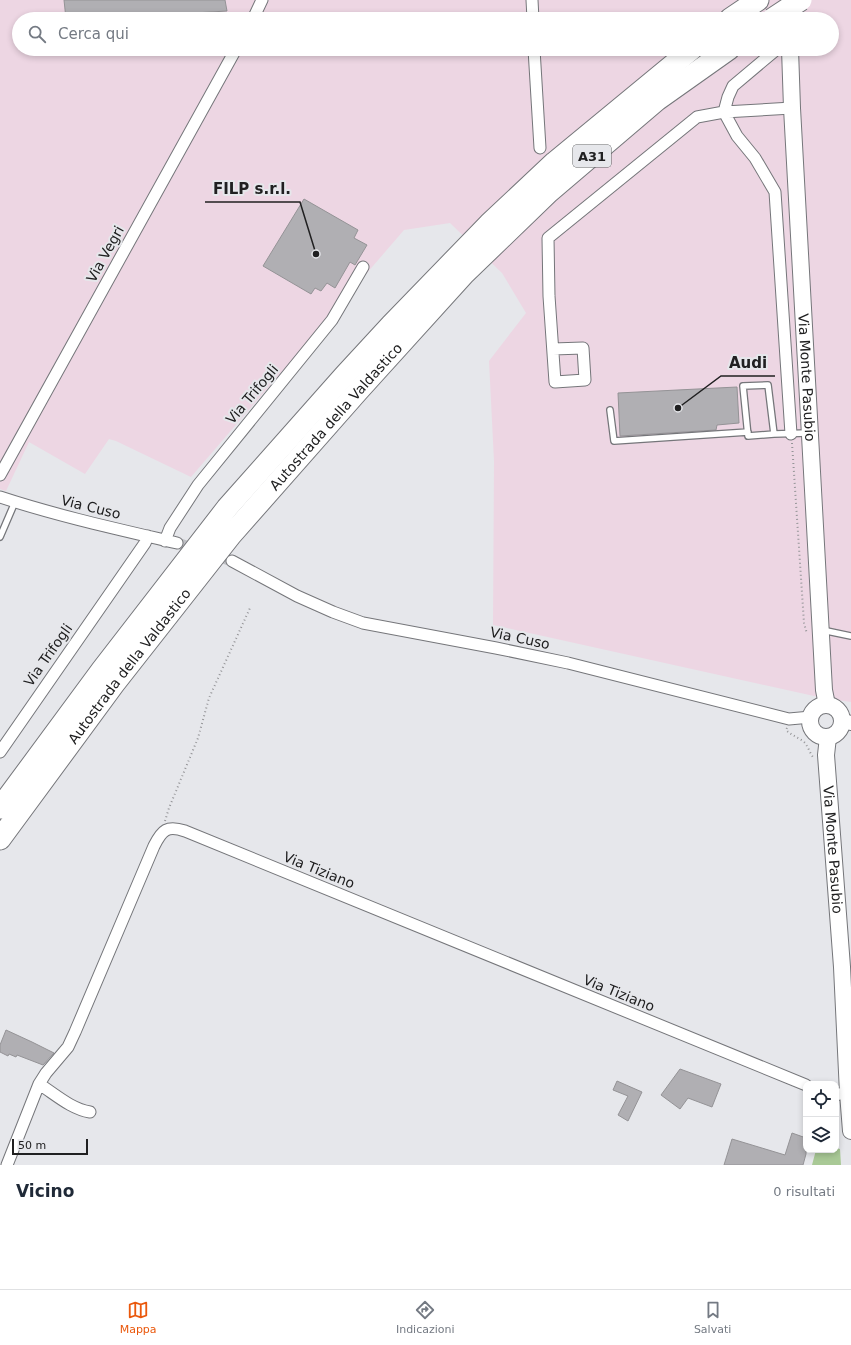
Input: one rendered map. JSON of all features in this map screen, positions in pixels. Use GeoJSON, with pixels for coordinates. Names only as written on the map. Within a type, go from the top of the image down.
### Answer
{"type":"FeatureCollection","features":[{"type":"Feature","properties":{"kind":"highway"},"geometry":{"type":"LineString","coordinates":[[740,12],[758,0]]}},
{"type":"Feature","properties":{"kind":"highway"},"geometry":{"type":"LineString","coordinates":[[782,12],[800,0]]}},
{"type":"Feature","properties":{"kind":"highway","name":"Autostrada della Valdastico"},"geometry":{"type":"LineString","coordinates":[[0,839],[114,684],[231,535],[358,391],[459,267],[489,224],[555,162],[684,56]]}},
{"type":"Feature","properties":{"kind":"highway","name":"Autostrada della Valdastico"},"geometry":{"type":"LineString","coordinates":[[0,808],[101,671],[227,508],[386,331],[459,267],[651,105],[719,56]]}},
{"type":"Feature","properties":{"kind":"main road"},"geometry":{"type":"LineString","coordinates":[[787,0],[788,12]]}},
{"type":"Feature","properties":{"kind":"main road","name":"Via Monte Pasubio"},"geometry":{"type":"LineString","coordinates":[[790,56],[810,433],[815,633],[827,705]]}},
{"type":"Feature","properties":{"kind":"main road"},"geometry":{"type":"LineString","coordinates":[[827,705],[839,712],[847,722],[840,730],[828,737],[818,735],[814,732],[810,722],[811,717],[817,708],[827,705]]}},
{"type":"Feature","properties":{"kind":"main road","name":"Via Monte Pasubio"},"geometry":{"type":"LineString","coordinates":[[828,737],[826,755],[842,967],[845,1093],[851,1130]]}},
{"type":"Feature","properties":{"kind":"street"},"geometry":{"type":"LineString","coordinates":[[256,12],[262,0]]}},
{"type":"Feature","properties":{"kind":"street"},"geometry":{"type":"LineString","coordinates":[[532,0],[533,12]]}},
{"type":"Feature","properties":{"kind":"street","name":"Via Vegri"},"geometry":{"type":"LineString","coordinates":[[0,474],[232,56]]}},
{"type":"Feature","properties":{"kind":"street"},"geometry":{"type":"LineString","coordinates":[[534,56],[540,148]]}},
{"type":"Feature","properties":{"kind":"street"},"geometry":{"type":"LineString","coordinates":[[724,112],[733,86],[769,56]]}},
{"type":"Feature","properties":{"kind":"street"},"geometry":{"type":"LineString","coordinates":[[553,349],[549,296],[548,238],[697,117],[724,112],[792,108]]}},
{"type":"Feature","properties":{"kind":"street","name":"Via Monte Pasubio"},"geometry":{"type":"LineString","coordinates":[[724,112],[737,136],[755,158],[775,192],[791,434]]}},
{"type":"Feature","properties":{"kind":"street","name":"Via Trifogli"},"geometry":{"type":"LineString","coordinates":[[166,540],[170,528],[198,485],[332,320],[363,267]]}},
{"type":"Feature","properties":{"kind":"street","name":"Via Cuso"},"geometry":{"type":"LineString","coordinates":[[0,496],[15,502],[81,521],[177,543]]}},
{"type":"Feature","properties":{"kind":"street","name":"Via Trifogli"},"geometry":{"type":"LineString","coordinates":[[0,752],[145,543],[148,536]]}},
{"type":"Feature","properties":{"kind":"street","name":"Via Cuso"},"geometry":{"type":"LineString","coordinates":[[232,561],[297,596],[363,623],[568,663],[789,719],[811,717]]}},
{"type":"Feature","properties":{"kind":"street","name":"Via Tiziano"},"geometry":{"type":"LineString","coordinates":[[167,830],[172,828],[185,831],[803,1084]]}},
{"type":"Feature","properties":{"kind":"street"},"geometry":{"type":"LineString","coordinates":[[7,1165],[40,1084],[46,1073],[68,1047],[87,1007],[154,846],[160,834],[167,830]]}},
{"type":"Feature","properties":{"kind":"street"},"geometry":{"type":"LineString","coordinates":[[40,1084],[78,1109],[90,1112]]}},
{"type":"Feature","properties":{"kind":"lane"},"geometry":{"type":"LineString","coordinates":[[774,434],[768,384],[743,386],[748,436],[810,433]]}},
{"type":"Feature","properties":{"kind":"lane"},"geometry":{"type":"LineString","coordinates":[[610,410],[614,441],[748,432]]}},
{"type":"Feature","properties":{"kind":"lane"},"geometry":{"type":"LineString","coordinates":[[0,537],[15,502]]}},
{"type":"Feature","properties":{"kind":"lane"},"geometry":{"type":"LineString","coordinates":[[815,633],[851,636]]}},
{"type":"Feature","properties":{"kind":"path"},"geometry":{"type":"LineString","coordinates":[[791,434],[804,623],[815,633]]}},
{"type":"Feature","properties":{"kind":"path"},"geometry":{"type":"LineString","coordinates":[[167,830],[165,824],[166,816],[194,750],[209,698],[250,608]]}},
{"type":"Feature","properties":{"kind":"path"},"geometry":{"type":"LineString","coordinates":[[789,719],[786,730],[803,741],[812,756],[826,755]]}},
{"type":"Feature","properties":{"kind":"shaded area"},"geometry":{"type":"Polygon","coordinates":[[[0,0],[851,0],[851,702],[823,698],[493,625],[494,461],[489,361],[526,313],[502,273],[450,223],[404,230],[191,477],[109,439],[85,474],[29,442],[6,491],[0,489],[0,0]]]}},
{"type":"Feature","properties":{"kind":"green space"},"geometry":{"type":"Polygon","coordinates":[[[840,1149],[841,1165],[812,1165],[815,1153],[839,1153],[840,1149]]]}},
{"type":"Feature","properties":{"kind":"building"},"geometry":{"type":"Polygon","coordinates":[[[64,0],[225,0],[227,11],[211,12],[65,12],[64,0]]]}},
{"type":"Feature","properties":{"kind":"building"},"geometry":{"type":"Polygon","coordinates":[[[304,199],[358,230],[354,238],[367,245],[355,265],[350,262],[335,288],[327,283],[321,291],[315,288],[311,294],[263,266],[304,199]]]}},
{"type":"Feature","properties":{"kind":"building"},"geometry":{"type":"Polygon","coordinates":[[[737,387],[739,423],[717,425],[716,430],[620,436],[618,393],[737,387]]]}},
{"type":"Feature","properties":{"kind":"building"},"geometry":{"type":"Polygon","coordinates":[[[6,1030],[54,1053],[43,1065],[17,1055],[16,1057],[9,1054],[8,1056],[0,1052],[0,1045],[6,1030]]]}},
{"type":"Feature","properties":{"kind":"building"},"geometry":{"type":"Polygon","coordinates":[[[680,1069],[721,1084],[712,1107],[688,1098],[680,1109],[661,1095],[680,1069]]]}},
{"type":"Feature","properties":{"kind":"building"},"geometry":{"type":"Polygon","coordinates":[[[617,1081],[642,1092],[628,1121],[618,1115],[628,1096],[613,1090],[617,1081]]]}},
{"type":"Feature","properties":{"kind":"building"},"geometry":{"type":"Polygon","coordinates":[[[792,1133],[803,1137],[803,1153],[806,1154],[803,1165],[724,1165],[732,1139],[785,1155],[792,1133]]]}},
{"type":"Feature","properties":{"kind":"tunnel"},"geometry":{"type":"LineString","coordinates":[[177,543],[232,561]]}},
{"type":"Feature","properties":{"kind":"place","name":"FILP s.r.l."},"geometry":{"type":"Point","coordinates":[316,254]}},
{"type":"Feature","properties":{"kind":"place","name":"Audi"},"geometry":{"type":"Point","coordinates":[678,408]}}]}
